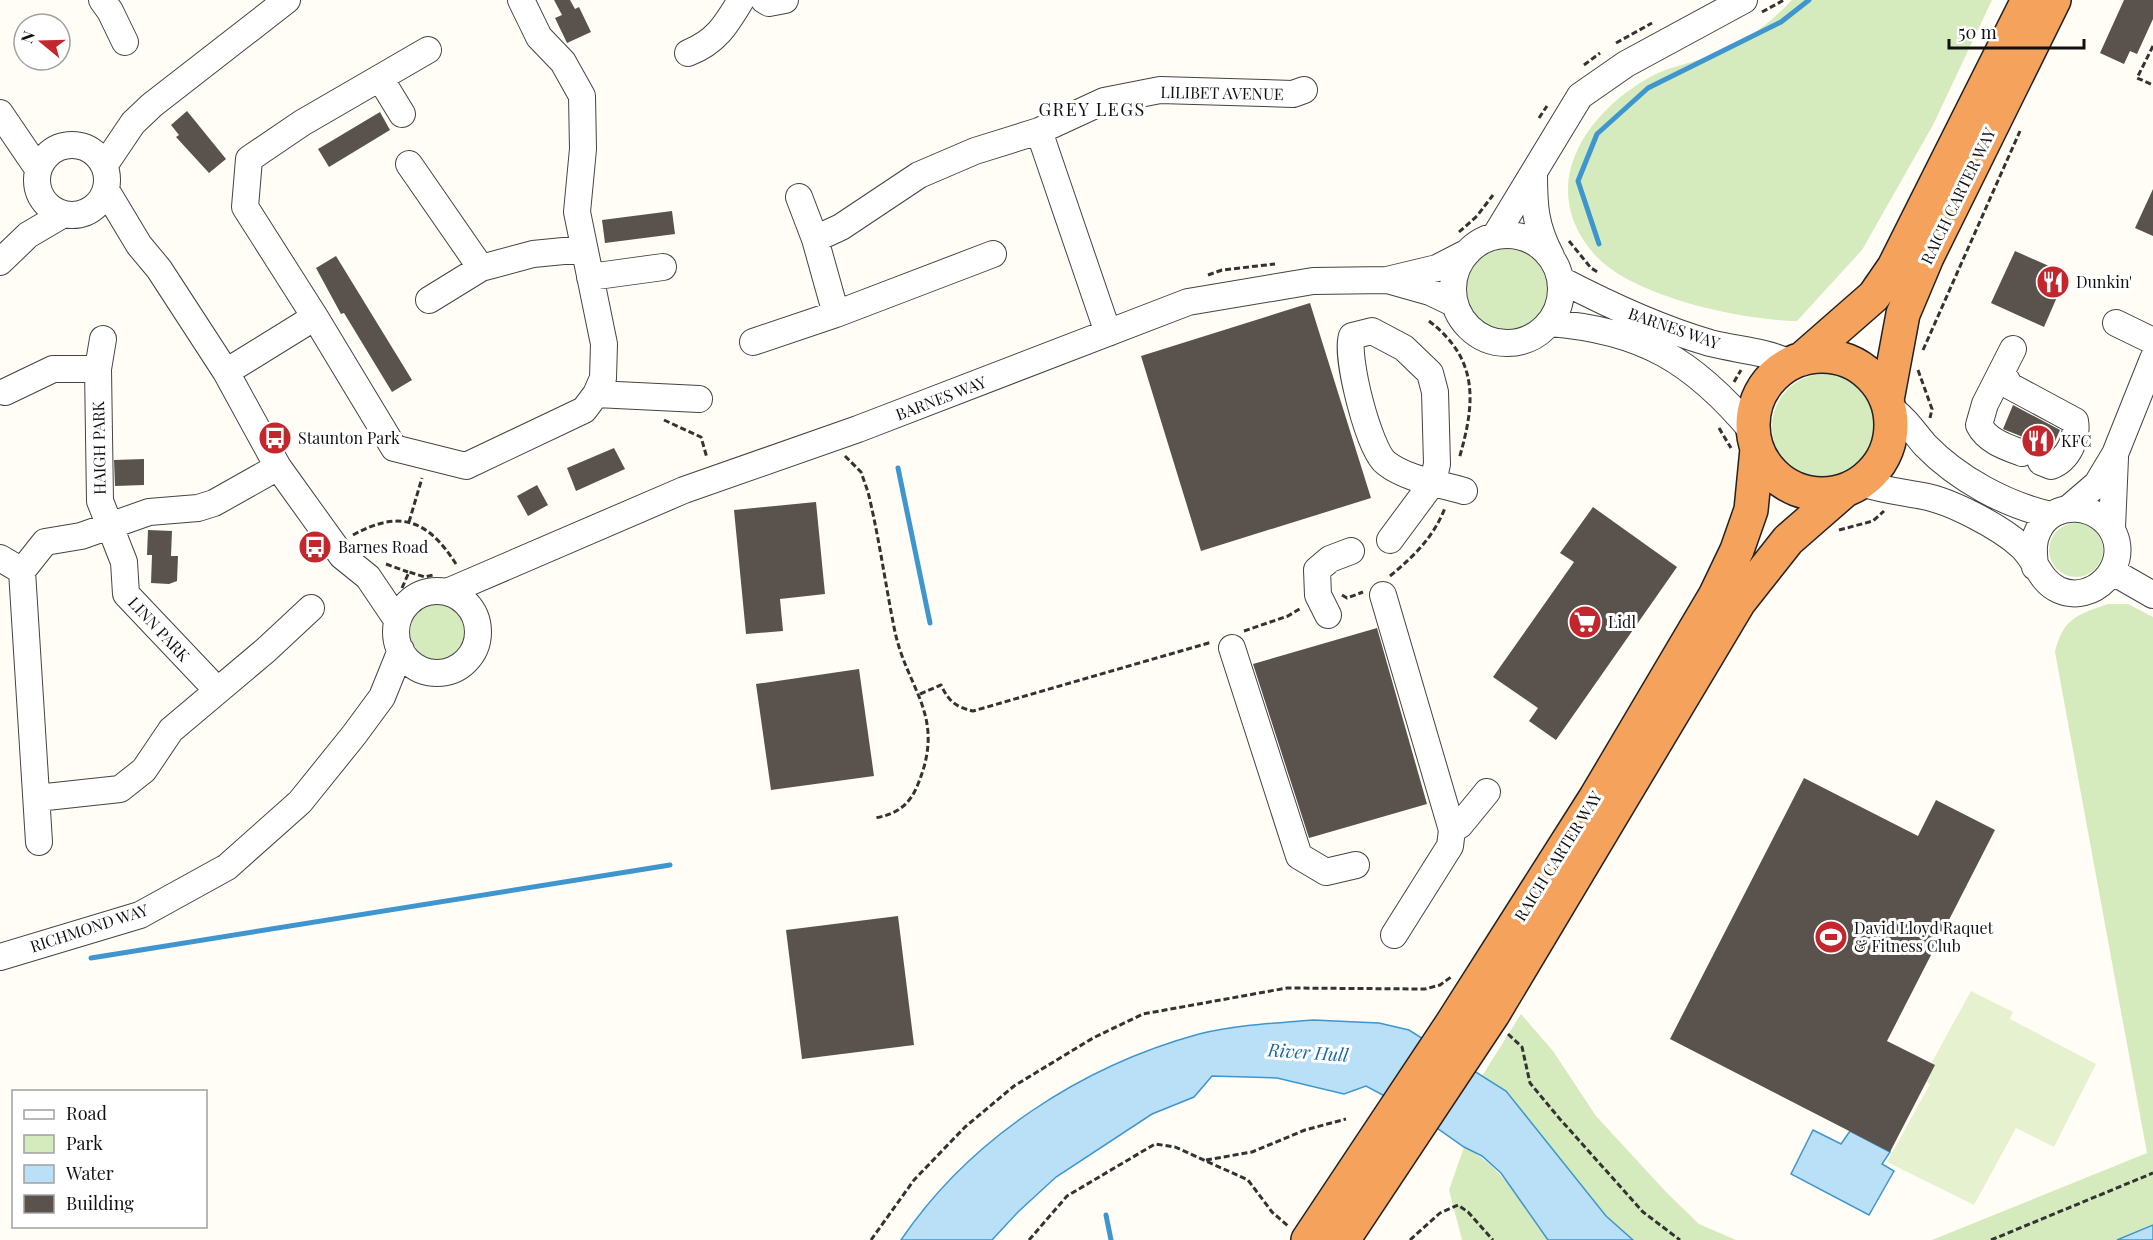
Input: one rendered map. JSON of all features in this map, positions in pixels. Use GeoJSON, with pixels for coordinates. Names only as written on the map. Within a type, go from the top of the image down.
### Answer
{"type":"FeatureCollection","features":[{"type":"Feature","properties":{"kind":"highway","name":"RAICH CARTER WAY"},"geometry":{"type":"LineString","coordinates":[[1796,361],[1874,296],[1894,267],[2028,0]]}},
{"type":"Feature","properties":{"kind":"highway","name":"RAICH CARTER WAY"},"geometry":{"type":"LineString","coordinates":[[1889,404],[1903,314],[1927,257],[2054,0]]}},
{"type":"Feature","properties":{"kind":"highway"},"geometry":{"type":"LineString","coordinates":[[1819,356],[1836,357],[1853,362],[1879,385],[1889,404],[1892,432],[1882,461],[1852,488],[1808,494],[1791,488],[1777,478],[1765,464],[1755,440],[1755,407],[1766,385],[1796,361],[1819,356]]}},
{"type":"Feature","properties":{"kind":"highway","name":"RAICH CARTER WAY"},"geometry":{"type":"LineString","coordinates":[[1335,1226],[1453,1022],[1596,797],[1715,596],[1737,550],[1751,510],[1755,440]]}},
{"type":"Feature","properties":{"kind":"highway","name":"RAICH CARTER WAY"},"geometry":{"type":"LineString","coordinates":[[1299,1234],[1335,1226],[1365,1208],[1498,1021],[1739,602],[1788,540],[1852,488]]}},
{"type":"Feature","properties":{"kind":"street"},"geometry":{"type":"LineString","coordinates":[[102,0],[125,42]]}},
{"type":"Feature","properties":{"kind":"street"},"geometry":{"type":"LineString","coordinates":[[0,262],[62,209],[93,209],[105,178],[134,123],[152,105],[287,0]]}},
{"type":"Feature","properties":{"kind":"street"},"geometry":{"type":"LineString","coordinates":[[428,50],[302,123],[249,159],[245,207],[394,448],[466,466],[584,410],[596,394],[603,378],[604,344],[578,212],[583,149],[582,96],[564,62],[539,37],[521,0]]}},
{"type":"Feature","properties":{"kind":"street"},"geometry":{"type":"LineString","coordinates":[[1495,236],[1580,96],[1626,64],[1749,8]]}},
{"type":"Feature","properties":{"kind":"street"},"geometry":{"type":"LineString","coordinates":[[688,53],[706,46],[719,35],[735,10]]}},
{"type":"Feature","properties":{"kind":"street"},"geometry":{"type":"LineString","coordinates":[[380,78],[402,114]]}},
{"type":"Feature","properties":{"kind":"street","name":"LILIBET AVENUE"},"geometry":{"type":"LineString","coordinates":[[815,239],[841,227],[919,175],[975,152],[1039,131],[1104,101],[1160,90],[1293,94],[1304,90]]}},
{"type":"Feature","properties":{"kind":"street"},"geometry":{"type":"LineString","coordinates":[[5,119],[98,157],[105,178],[139,245],[159,269],[226,372],[278,467],[342,556],[368,577],[397,620]]}},
{"type":"Feature","properties":{"kind":"street"},"geometry":{"type":"LineString","coordinates":[[5,119],[38,169]]}},
{"type":"Feature","properties":{"kind":"street"},"geometry":{"type":"LineString","coordinates":[[134,123],[51,151],[38,169],[37,190],[62,209],[139,245]]}},
{"type":"Feature","properties":{"kind":"street"},"geometry":{"type":"LineString","coordinates":[[1039,131],[1108,333]]}},
{"type":"Feature","properties":{"kind":"street"},"geometry":{"type":"LineString","coordinates":[[409,164],[481,268]]}},
{"type":"Feature","properties":{"kind":"street"},"geometry":{"type":"LineString","coordinates":[[1534,172],[1534,208],[1539,233],[1556,269],[1560,303],[1549,323],[1527,339],[1496,342],[1480,336],[1469,327],[1455,304],[1455,277],[1468,252],[1480,242],[1495,236],[1511,235],[1527,238],[1540,246],[1556,269]]}},
{"type":"Feature","properties":{"kind":"street"},"geometry":{"type":"LineString","coordinates":[[799,197],[815,239],[836,314]]}},
{"type":"Feature","properties":{"kind":"street"},"geometry":{"type":"LineString","coordinates":[[429,300],[481,268],[533,254],[584,249]]}},
{"type":"Feature","properties":{"kind":"street","name":"BARNES WAY"},"geometry":{"type":"LineString","coordinates":[[444,578],[506,566],[684,490],[820,443],[1188,302],[1313,281],[1387,280],[1437,268],[1468,252]]}},
{"type":"Feature","properties":{"kind":"street"},"geometry":{"type":"LineString","coordinates":[[753,342],[836,314],[993,254]]}},
{"type":"Feature","properties":{"kind":"street"},"geometry":{"type":"LineString","coordinates":[[590,277],[663,267]]}},
{"type":"Feature","properties":{"kind":"street","name":"BARNES WAY"},"geometry":{"type":"LineString","coordinates":[[1556,269],[1597,299],[1672,330],[1710,343],[1770,353],[1796,361]]}},
{"type":"Feature","properties":{"kind":"street","name":"BARNES WAY"},"geometry":{"type":"LineString","coordinates":[[1387,280],[1430,292],[1455,304]]}},
{"type":"Feature","properties":{"kind":"street"},"geometry":{"type":"LineString","coordinates":[[226,372],[315,317]]}},
{"type":"Feature","properties":{"kind":"street"},"geometry":{"type":"LineString","coordinates":[[2116,322],[2153,341]]}},
{"type":"Feature","properties":{"kind":"street","name":"BARNES WAY"},"geometry":{"type":"LineString","coordinates":[[1549,323],[1605,330],[1658,349],[1704,379],[1725,398],[1755,440]]}},
{"type":"Feature","properties":{"kind":"street"},"geometry":{"type":"LineString","coordinates":[[1362,331],[1382,334],[1404,348],[1430,373],[1435,392],[1437,464],[1450,486],[1385,463],[1375,446],[1351,361],[1349,346],[1352,336],[1362,331]]}},
{"type":"Feature","properties":{"kind":"street","name":"HAIGH PARK"},"geometry":{"type":"LineString","coordinates":[[103,339],[98,369],[100,501],[110,525]]}},
{"type":"Feature","properties":{"kind":"street"},"geometry":{"type":"LineString","coordinates":[[2003,374],[2010,386],[2067,414],[2075,421],[2077,429],[2066,457],[2051,466],[1991,439],[1983,433],[1979,425],[1994,384],[2003,374],[2013,349]]}},
{"type":"Feature","properties":{"kind":"street"},"geometry":{"type":"LineString","coordinates":[[2036,567],[2033,548],[2038,529],[2097,484],[2115,454],[2153,359]]}},
{"type":"Feature","properties":{"kind":"street"},"geometry":{"type":"LineString","coordinates":[[5,392],[53,369],[98,369]]}},
{"type":"Feature","properties":{"kind":"street"},"geometry":{"type":"LineString","coordinates":[[596,394],[699,399]]}},
{"type":"Feature","properties":{"kind":"street"},"geometry":{"type":"LineString","coordinates":[[1852,488],[1925,496],[1960,510],[2022,546],[2045,581],[2060,591],[2074,593],[2090,591],[2103,584],[2113,572],[2118,556],[2117,539],[2112,528],[2098,514],[2084,509],[2060,512],[2003,498],[1956,471],[1925,444],[1906,419],[1889,404]]}},
{"type":"Feature","properties":{"kind":"street"},"geometry":{"type":"LineString","coordinates":[[2112,528],[2115,454]]}},
{"type":"Feature","properties":{"kind":"street"},"geometry":{"type":"LineString","coordinates":[[39,842],[22,571],[45,542],[81,536],[149,512],[198,508],[214,503],[278,467]]}},
{"type":"Feature","properties":{"kind":"street"},"geometry":{"type":"LineString","coordinates":[[1390,540],[1450,486]]}},
{"type":"Feature","properties":{"kind":"street","name":"LINN PARK"},"geometry":{"type":"LineString","coordinates":[[110,525],[124,562],[126,594],[217,690]]}},
{"type":"Feature","properties":{"kind":"street"},"geometry":{"type":"LineString","coordinates":[[1323,605],[1317,570],[1330,559],[1351,551]]}},
{"type":"Feature","properties":{"kind":"street"},"geometry":{"type":"LineString","coordinates":[[0,558],[22,571]]}},
{"type":"Feature","properties":{"kind":"street","name":"BARNES WAY"},"geometry":{"type":"LineString","coordinates":[[471,609],[506,566]]}},
{"type":"Feature","properties":{"kind":"street"},"geometry":{"type":"LineString","coordinates":[[2113,572],[2153,595]]}},
{"type":"Feature","properties":{"kind":"street"},"geometry":{"type":"LineString","coordinates":[[368,577],[409,593],[432,591],[444,578],[471,609],[478,635],[470,657],[453,670],[429,672],[411,666],[401,650],[396,633],[397,620],[409,593]]}},
{"type":"Feature","properties":{"kind":"street"},"geometry":{"type":"LineString","coordinates":[[1378,589],[1452,830],[1450,846],[1394,935]]}},
{"type":"Feature","properties":{"kind":"street"},"geometry":{"type":"LineString","coordinates":[[37,798],[120,789],[144,770],[171,730],[266,650],[311,608]]}},
{"type":"Feature","properties":{"kind":"street"},"geometry":{"type":"LineString","coordinates":[[1227,642],[1299,856],[1326,872],[1356,865]]}},
{"type":"Feature","properties":{"kind":"street","name":"RICHMOND WAY"},"geometry":{"type":"LineString","coordinates":[[0,957],[140,915],[227,867],[300,802],[382,697],[401,650]]}},
{"type":"Feature","properties":{"kind":"street","name":"RICHMOND WAY"},"geometry":{"type":"LineString","coordinates":[[382,697],[429,672]]}},
{"type":"Feature","properties":{"kind":"street"},"geometry":{"type":"LineString","coordinates":[[1452,830],[1460,825],[1488,792]]}},
{"type":"Feature","properties":{"kind":"path"},"geometry":{"type":"LineString","coordinates":[[1749,8],[1784,0]]}},
{"type":"Feature","properties":{"kind":"path"},"geometry":{"type":"LineString","coordinates":[[2153,46],[2137,78],[2153,85]]}},
{"type":"Feature","properties":{"kind":"path"},"geometry":{"type":"LineString","coordinates":[[1564,234],[1591,268],[1600,274]]}},
{"type":"Feature","properties":{"kind":"path"},"geometry":{"type":"LineString","coordinates":[[1202,278],[1222,270],[1279,263]]}},
{"type":"Feature","properties":{"kind":"path"},"geometry":{"type":"LineString","coordinates":[[920,694],[941,686],[949,701],[960,708],[974,711],[1227,642],[1299,611],[1305,600],[1323,605],[1332,591],[1347,598],[1378,589],[1416,555],[1437,529],[1472,408],[1470,380],[1454,347],[1441,330],[1429,321]]}},
{"type":"Feature","properties":{"kind":"path"},"geometry":{"type":"LineString","coordinates":[[659,418],[700,437],[707,463],[717,459]]}},
{"type":"Feature","properties":{"kind":"path"},"geometry":{"type":"LineString","coordinates":[[820,443],[825,458],[844,456],[861,472],[873,512],[899,647],[920,694],[929,729],[927,763],[909,801],[889,816],[874,818]]}},
{"type":"Feature","properties":{"kind":"path"},"geometry":{"type":"LineString","coordinates":[[410,522],[427,456]]}},
{"type":"Feature","properties":{"kind":"path"},"geometry":{"type":"LineString","coordinates":[[353,535],[371,525],[398,519],[432,533],[457,563],[444,578],[425,577],[409,572],[409,593]]}},
{"type":"Feature","properties":{"kind":"path"},"geometry":{"type":"LineString","coordinates":[[872,1240],[914,1180],[964,1127],[1014,1086],[1093,1038],[1143,1014],[1287,988],[1425,989],[1440,986],[1454,974]]}},
{"type":"Feature","properties":{"kind":"path"},"geometry":{"type":"LineString","coordinates":[[1498,1021],[1522,1047],[1530,1083],[1559,1118],[1643,1212],[1680,1240]]}},
{"type":"Feature","properties":{"kind":"path"},"geometry":{"type":"LineString","coordinates":[[1204,1161],[1252,1152],[1305,1130],[1346,1119]]}},
{"type":"Feature","properties":{"kind":"path"},"geometry":{"type":"LineString","coordinates":[[1029,1240],[1067,1196],[1155,1144],[1175,1147],[1248,1180],[1272,1212],[1299,1234]]}},
{"type":"Feature","properties":{"kind":"path"},"geometry":{"type":"LineString","coordinates":[[1991,1240],[2153,1173]]}},
{"type":"Feature","properties":{"kind":"path"},"geometry":{"type":"LineString","coordinates":[[1410,1240],[1440,1213],[1458,1205],[1468,1212],[1493,1240]]}},
{"type":"Feature","properties":{"kind":"green space"},"geometry":{"type":"Polygon","coordinates":[[[1792,0],[1992,0],[1933,125],[1862,250],[1797,321],[1747,316],[1689,303],[1660,294],[1611,269],[1594,254],[1577,229],[1569,203],[1569,178],[1576,154],[1588,132],[1605,111],[1626,92],[1666,70],[1707,57],[1738,43],[1766,24],[1792,0]]]}},
{"type":"Feature","properties":{"kind":"green space"},"geometry":{"type":"Polygon","coordinates":[[[1507,249],[1523,252],[1536,261],[1545,274],[1548,290],[1545,306],[1536,319],[1523,328],[1507,331],[1491,328],[1478,319],[1469,306],[1466,290],[1469,274],[1478,261],[1491,252],[1507,249]]]}},
{"type":"Feature","properties":{"kind":"green space"},"geometry":{"type":"Polygon","coordinates":[[[1825,374],[1845,378],[1863,389],[1874,407],[1878,427],[1874,447],[1863,465],[1845,476],[1825,480],[1805,476],[1787,465],[1776,447],[1772,427],[1776,407],[1787,389],[1805,378],[1825,374]]]}},
{"type":"Feature","properties":{"kind":"green space"},"geometry":{"type":"Polygon","coordinates":[[[2071,523],[2081,523],[2091,527],[2099,535],[2103,550],[2099,565],[2091,573],[2081,577],[2071,577],[2061,573],[2053,565],[2049,555],[2049,545],[2053,535],[2061,527],[2071,523]]]}},
{"type":"Feature","properties":{"kind":"green space"},"geometry":{"type":"Polygon","coordinates":[[[438,604],[449,606],[458,612],[464,621],[466,632],[464,643],[458,652],[449,658],[438,660],[427,658],[418,652],[412,643],[410,632],[412,621],[418,612],[427,606],[438,604]]]}},
{"type":"Feature","properties":{"kind":"green space"},"geometry":{"type":"Polygon","coordinates":[[[2108,604],[2128,604],[2153,617],[2153,1225],[2117,1240],[1932,1240],[2147,1153],[2055,652],[2062,632],[2073,619],[2108,604]]]}},
{"type":"Feature","properties":{"kind":"green space"},"geometry":{"type":"Polygon","coordinates":[[[1971,991],[2013,1012],[2010,1019],[2096,1064],[2054,1147],[2016,1128],[1974,1205],[1887,1162],[1930,1084],[1922,1080],[1971,991]]]}},
{"type":"Feature","properties":{"kind":"green space"},"geometry":{"type":"Polygon","coordinates":[[[1521,1014],[1553,1051],[1596,1116],[1667,1193],[1699,1224],[1736,1240],[1633,1240],[1606,1217],[1506,1091],[1482,1076],[1521,1014]]]}},
{"type":"Feature","properties":{"kind":"green space"},"geometry":{"type":"Polygon","coordinates":[[[1464,1147],[1478,1155],[1501,1176],[1521,1200],[1548,1240],[1462,1240],[1449,1190],[1464,1147]]]}},
{"type":"Feature","properties":{"kind":"water","name":"River Hull"},"geometry":{"type":"Polygon","coordinates":[[[1313,1020],[1379,1023],[1409,1030],[1506,1091],[1606,1216],[1633,1240],[1548,1240],[1501,1173],[1482,1156],[1464,1147],[1411,1110],[1366,1086],[1344,1094],[1277,1078],[1212,1076],[1194,1097],[1152,1114],[1056,1177],[992,1240],[901,1240],[929,1203],[960,1169],[995,1138],[1071,1086],[1113,1065],[1199,1034],[1241,1026],[1313,1020]]]}},
{"type":"Feature","properties":{"kind":"water"},"geometry":{"type":"Polygon","coordinates":[[[1813,1130],[1841,1144],[1850,1131],[1890,1152],[1882,1164],[1894,1171],[1869,1215],[1791,1174],[1813,1130]]]}},
{"type":"Feature","properties":{"kind":"water"},"geometry":{"type":"Polygon","coordinates":[[[2153,1225],[2153,1240],[2117,1240],[2153,1225]]]}},
{"type":"Feature","properties":{"kind":"building"},"geometry":{"type":"Polygon","coordinates":[[[554,0],[570,0],[575,9],[579,7],[591,32],[567,43],[555,18],[562,15],[554,0]]]}},
{"type":"Feature","properties":{"kind":"building"},"geometry":{"type":"Polygon","coordinates":[[[2124,0],[2153,0],[2153,19],[2137,54],[2130,51],[2124,64],[2100,53],[2124,0]]]}},
{"type":"Feature","properties":{"kind":"building"},"geometry":{"type":"Polygon","coordinates":[[[187,111],[226,159],[209,173],[176,137],[179,135],[171,125],[187,111]]]}},
{"type":"Feature","properties":{"kind":"building"},"geometry":{"type":"Polygon","coordinates":[[[380,112],[390,130],[329,167],[318,149],[380,112]]]}},
{"type":"Feature","properties":{"kind":"building"},"geometry":{"type":"Polygon","coordinates":[[[2153,189],[2153,236],[2135,228],[2153,189]]]}},
{"type":"Feature","properties":{"kind":"building"},"geometry":{"type":"Polygon","coordinates":[[[672,211],[675,234],[605,243],[602,220],[672,211]]]}},
{"type":"Feature","properties":{"kind":"building"},"geometry":{"type":"Polygon","coordinates":[[[2015,251],[2067,274],[2044,327],[1991,303],[2015,251]]]}},
{"type":"Feature","properties":{"kind":"building"},"geometry":{"type":"Polygon","coordinates":[[[336,256],[412,380],[392,392],[344,313],[341,314],[316,268],[336,256]]]}},
{"type":"Feature","properties":{"kind":"building"},"geometry":{"type":"Polygon","coordinates":[[[1310,303],[1371,498],[1201,551],[1141,356],[1310,303]]]}},
{"type":"Feature","properties":{"kind":"building"},"geometry":{"type":"Polygon","coordinates":[[[2013,405],[2060,430],[2052,448],[2036,448],[2028,439],[2003,429],[2013,405]]]}},
{"type":"Feature","properties":{"kind":"building"},"geometry":{"type":"Polygon","coordinates":[[[614,448],[625,469],[576,491],[567,468],[614,448]]]}},
{"type":"Feature","properties":{"kind":"building"},"geometry":{"type":"Polygon","coordinates":[[[144,459],[144,485],[115,486],[114,460],[144,459]]]}},
{"type":"Feature","properties":{"kind":"building"},"geometry":{"type":"Polygon","coordinates":[[[537,485],[548,505],[528,516],[517,496],[537,485]]]}},
{"type":"Feature","properties":{"kind":"building"},"geometry":{"type":"Polygon","coordinates":[[[816,502],[825,594],[780,599],[783,631],[746,634],[734,510],[816,502]]]}},
{"type":"Feature","properties":{"kind":"building","name":"Lidl"},"geometry":{"type":"Polygon","coordinates":[[[1593,507],[1677,567],[1556,740],[1529,721],[1538,708],[1493,677],[1574,562],[1560,553],[1593,507]]]}},
{"type":"Feature","properties":{"kind":"building"},"geometry":{"type":"Polygon","coordinates":[[[148,530],[172,531],[171,556],[178,556],[177,581],[169,584],[151,583],[152,555],[147,555],[148,530]]]}},
{"type":"Feature","properties":{"kind":"building"},"geometry":{"type":"Polygon","coordinates":[[[1377,628],[1427,804],[1309,838],[1253,664],[1377,628]]]}},
{"type":"Feature","properties":{"kind":"building"},"geometry":{"type":"Polygon","coordinates":[[[859,669],[874,776],[771,790],[756,684],[859,669]]]}},
{"type":"Feature","properties":{"kind":"building","name":"David Lloyd Raquet & Fitness Club"},"geometry":{"type":"Polygon","coordinates":[[[1804,778],[1918,836],[1936,800],[1995,830],[1887,1041],[1935,1065],[1890,1152],[1670,1039],[1804,778]]]}},
{"type":"Feature","properties":{"kind":"building"},"geometry":{"type":"Polygon","coordinates":[[[898,916],[914,1045],[802,1059],[786,930],[898,916]]]}},
{"type":"Feature","properties":{"kind":"waterway"},"geometry":{"type":"LineString","coordinates":[[1599,244],[1578,181],[1597,134],[1648,88],[1781,22],[1809,0]]}},
{"type":"Feature","properties":{"kind":"waterway"},"geometry":{"type":"LineString","coordinates":[[898,468],[930,623]]}},
{"type":"Feature","properties":{"kind":"waterway"},"geometry":{"type":"LineString","coordinates":[[91,958],[670,865]]}},
{"type":"Feature","properties":{"kind":"waterway"},"geometry":{"type":"LineString","coordinates":[[1106,1215],[1111,1240]]}},
{"type":"Feature","properties":{"kind":"place","name":"Dunkin'"},"geometry":{"type":"Point","coordinates":[2053,282]}},
{"type":"Feature","properties":{"kind":"place","name":"Staunton Park"},"geometry":{"type":"Point","coordinates":[275,438]}},
{"type":"Feature","properties":{"kind":"place","name":"KFC"},"geometry":{"type":"Point","coordinates":[2038,441]}},
{"type":"Feature","properties":{"kind":"place","name":"Barnes Road"},"geometry":{"type":"Point","coordinates":[315,547]}},
{"type":"Feature","properties":{"kind":"place","name":"Lidl"},"geometry":{"type":"Point","coordinates":[1585,622]}},
{"type":"Feature","properties":{"kind":"place","name":"David Lloyd Raquet & Fitness Club"},"geometry":{"type":"Point","coordinates":[1831,937]}},
{"type":"Feature","properties":{"kind":"district","name":"GREY LEGS"},"geometry":{"type":"Point","coordinates":[1092,110]}}]}
